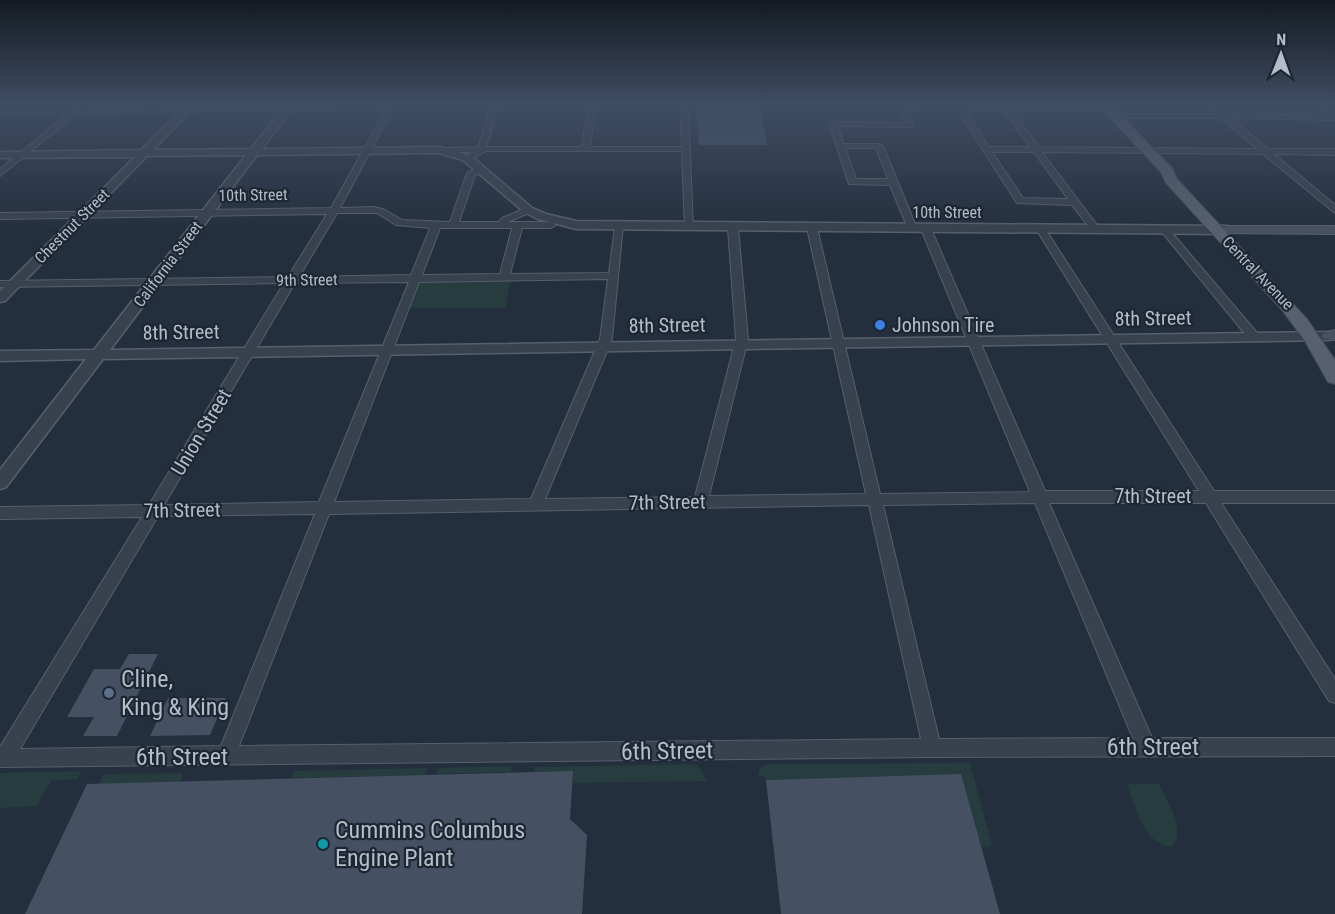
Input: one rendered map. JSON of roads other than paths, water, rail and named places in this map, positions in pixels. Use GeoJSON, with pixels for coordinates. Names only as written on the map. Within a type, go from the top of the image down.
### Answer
{"type":"FeatureCollection","features":[{"type":"Feature","properties":{"kind":"main road","name":"Central Avenue"},"geometry":{"type":"LineString","coordinates":[[1143,146],[1171,176],[1171,180],[1222,230],[1285,300],[1328,338],[1335,378]]}},
{"type":"Feature","properties":{"kind":"main road","name":"10th Street"},"geometry":{"type":"LineString","coordinates":[[1222,230],[1335,230]]}},
{"type":"Feature","properties":{"kind":"street"},"geometry":{"type":"LineString","coordinates":[[0,173],[34,146]]}},
{"type":"Feature","properties":{"kind":"street","name":"Chestnut Street"},"geometry":{"type":"LineString","coordinates":[[0,298],[152,146]]}},
{"type":"Feature","properties":{"kind":"street","name":"California Street"},"geometry":{"type":"LineString","coordinates":[[0,482],[259,146]]}},
{"type":"Feature","properties":{"kind":"street","name":"Union Street"},"geometry":{"type":"LineString","coordinates":[[2,758],[154,510],[334,210],[369,146]]}},
{"type":"Feature","properties":{"kind":"street"},"geometry":{"type":"LineString","coordinates":[[686,146],[690,228]]}},
{"type":"Feature","properties":{"kind":"street"},"geometry":{"type":"LineString","coordinates":[[893,182],[852,182],[840,146],[879,146],[893,182],[975,342],[1146,747]]}},
{"type":"Feature","properties":{"kind":"street"},"geometry":{"type":"LineString","coordinates":[[985,146],[1020,201],[1075,202]]}},
{"type":"Feature","properties":{"kind":"street"},"geometry":{"type":"LineString","coordinates":[[1034,146],[1095,229]]}},
{"type":"Feature","properties":{"kind":"street"},"geometry":{"type":"LineString","coordinates":[[1257,146],[1335,210]]}},
{"type":"Feature","properties":{"kind":"street"},"geometry":{"type":"LineString","coordinates":[[467,158],[484,149]]}},
{"type":"Feature","properties":{"kind":"street"},"geometry":{"type":"LineString","coordinates":[[0,155],[686,149]]}},
{"type":"Feature","properties":{"kind":"street"},"geometry":{"type":"LineString","coordinates":[[987,149],[1335,152]]}},
{"type":"Feature","properties":{"kind":"street"},"geometry":{"type":"LineString","coordinates":[[440,150],[467,158],[528,210],[555,224]]}},
{"type":"Feature","properties":{"kind":"street"},"geometry":{"type":"LineString","coordinates":[[453,226],[471,173],[482,169]]}},
{"type":"Feature","properties":{"kind":"street","name":"10th Street"},"geometry":{"type":"LineString","coordinates":[[0,216],[373,210],[380,211],[399,223],[436,226],[555,224],[690,228],[1222,230]]}},
{"type":"Feature","properties":{"kind":"street","name":"10th Street"},"geometry":{"type":"LineString","coordinates":[[502,225],[505,220],[528,210]]}},
{"type":"Feature","properties":{"kind":"street"},"geometry":{"type":"LineString","coordinates":[[504,277],[518,225]]}},
{"type":"Feature","properties":{"kind":"street"},"geometry":{"type":"LineString","coordinates":[[226,756],[436,226]]}},
{"type":"Feature","properties":{"kind":"street"},"geometry":{"type":"LineString","coordinates":[[536,504],[606,339],[620,226]]}},
{"type":"Feature","properties":{"kind":"street"},"geometry":{"type":"LineString","coordinates":[[701,502],[741,345],[734,228]]}},
{"type":"Feature","properties":{"kind":"street"},"geometry":{"type":"LineString","coordinates":[[812,228],[932,748]]}},
{"type":"Feature","properties":{"kind":"street"},"geometry":{"type":"LineString","coordinates":[[1041,229],[1335,695]]}},
{"type":"Feature","properties":{"kind":"street"},"geometry":{"type":"LineString","coordinates":[[1164,229],[1254,337]]}},
{"type":"Feature","properties":{"kind":"street","name":"9th Street"},"geometry":{"type":"LineString","coordinates":[[0,284],[614,276]]}},
{"type":"Feature","properties":{"kind":"street","name":"8th Street"},"geometry":{"type":"LineString","coordinates":[[0,356],[1254,337],[1328,338]]}},
{"type":"Feature","properties":{"kind":"street","name":"7th Street"},"geometry":{"type":"LineString","coordinates":[[0,513],[875,499],[1335,496]]}},
{"type":"Feature","properties":{"kind":"street","name":"6th Street"},"geometry":{"type":"LineString","coordinates":[[2,758],[932,748],[1335,747]]}},
{"type":"Feature","properties":{"kind":"place","name":"Johnson Tire"},"geometry":{"type":"Point","coordinates":[880,325]}},
{"type":"Feature","properties":{"kind":"place","name":"Cline, King & King"},"geometry":{"type":"Point","coordinates":[109,693]}},
{"type":"Feature","properties":{"kind":"place","name":"Cummins Columbus Engine Plant"},"geometry":{"type":"Point","coordinates":[323,844]}}]}
